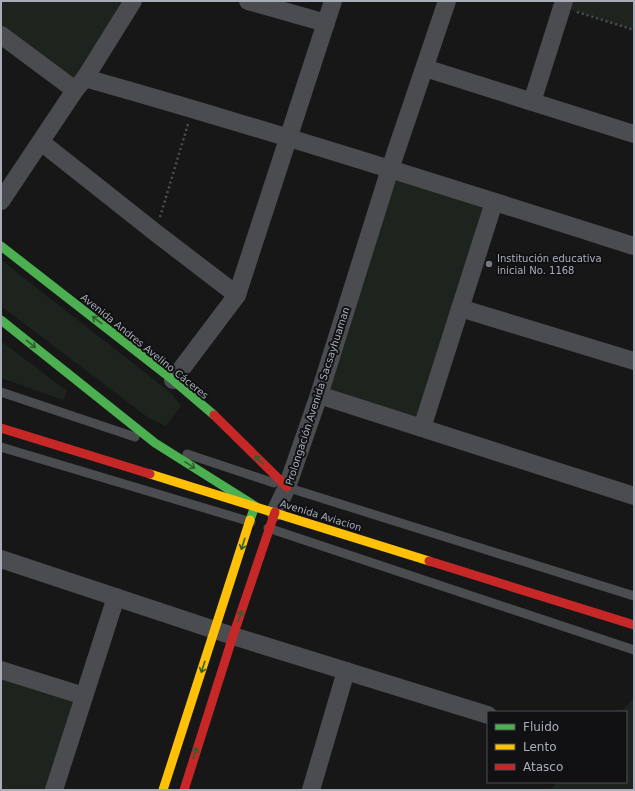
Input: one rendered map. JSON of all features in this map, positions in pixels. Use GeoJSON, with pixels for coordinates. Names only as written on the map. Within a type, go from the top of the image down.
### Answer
{"type":"FeatureCollection","features":[{"type":"Feature","properties":{"kind":"main road","name":"Avenida Andres Avelino Cáceres"},"geometry":{"type":"LineString","coordinates":[[1,246],[173,380],[214,415],[287,487]]}},
{"type":"Feature","properties":{"kind":"main road"},"geometry":{"type":"LineString","coordinates":[[1,320],[155,443],[255,506],[163,790]]}},
{"type":"Feature","properties":{"kind":"main road","name":"Avenida Aviacion"},"geometry":{"type":"LineString","coordinates":[[1,428],[255,506],[272,520],[634,625]]}},
{"type":"Feature","properties":{"kind":"main road","name":"Prolongación Avenida Sacsayhuaman"},"geometry":{"type":"LineString","coordinates":[[184,790],[272,520]]}},
{"type":"Feature","properties":{"kind":"street"},"geometry":{"type":"LineString","coordinates":[[1,201],[80,84],[133,1]]}},
{"type":"Feature","properties":{"kind":"street"},"geometry":{"type":"LineString","coordinates":[[248,1],[326,23]]}},
{"type":"Feature","properties":{"kind":"street"},"geometry":{"type":"LineString","coordinates":[[173,380],[237,295],[334,1]]}},
{"type":"Feature","properties":{"kind":"street","name":"Prolongación Avenida Sacsayhuaman"},"geometry":{"type":"LineString","coordinates":[[272,520],[287,487],[319,395],[390,168],[447,1]]}},
{"type":"Feature","properties":{"kind":"street"},"geometry":{"type":"LineString","coordinates":[[532,102],[563,4]]}},
{"type":"Feature","properties":{"kind":"street"},"geometry":{"type":"LineString","coordinates":[[1,35],[80,84],[193,109],[390,168],[634,246]]}},
{"type":"Feature","properties":{"kind":"street"},"geometry":{"type":"LineString","coordinates":[[425,68],[634,134]]}},
{"type":"Feature","properties":{"kind":"street"},"geometry":{"type":"LineString","coordinates":[[41,142],[237,295]]}},
{"type":"Feature","properties":{"kind":"street"},"geometry":{"type":"LineString","coordinates":[[422,428],[494,202]]}},
{"type":"Feature","properties":{"kind":"street"},"geometry":{"type":"LineString","coordinates":[[460,308],[634,361]]}},
{"type":"Feature","properties":{"kind":"street"},"geometry":{"type":"LineString","coordinates":[[319,395],[634,496]]}},
{"type":"Feature","properties":{"kind":"street"},"geometry":{"type":"LineString","coordinates":[[1,560],[233,636],[487,715]]}},
{"type":"Feature","properties":{"kind":"street"},"geometry":{"type":"LineString","coordinates":[[54,790],[116,597]]}},
{"type":"Feature","properties":{"kind":"street"},"geometry":{"type":"LineString","coordinates":[[1,670],[84,696]]}},
{"type":"Feature","properties":{"kind":"street"},"geometry":{"type":"LineString","coordinates":[[311,790],[346,671]]}},
{"type":"Feature","properties":{"kind":"lane"},"geometry":{"type":"LineString","coordinates":[[1,392],[287,487],[634,596]]}},
{"type":"Feature","properties":{"kind":"lane"},"geometry":{"type":"LineString","coordinates":[[1,447],[250,521],[272,520],[634,650]]}},
{"type":"Feature","properties":{"kind":"path"},"geometry":{"type":"LineString","coordinates":[[563,4],[634,30]]}},
{"type":"Feature","properties":{"kind":"path"},"geometry":{"type":"LineString","coordinates":[[156,233],[193,109]]}},
{"type":"Feature","properties":{"kind":"shaded area"},"geometry":{"type":"Polygon","coordinates":[[[1,1],[128,1],[75,85],[1,30],[1,1]]]}},
{"type":"Feature","properties":{"kind":"shaded area"},"geometry":{"type":"Polygon","coordinates":[[[564,1],[634,1],[634,30],[562,7],[564,1]]]}},
{"type":"Feature","properties":{"kind":"shaded area"},"geometry":{"type":"Polygon","coordinates":[[[390,169],[494,202],[422,428],[319,395],[390,169]]]}},
{"type":"Feature","properties":{"kind":"shaded area"},"geometry":{"type":"Polygon","coordinates":[[[1,260],[171,393],[181,406],[166,426],[150,419],[1,306],[1,260]]]}},
{"type":"Feature","properties":{"kind":"shaded area"},"geometry":{"type":"Polygon","coordinates":[[[1,341],[67,391],[63,400],[1,378],[1,341]]]}},
{"type":"Feature","properties":{"kind":"shaded area"},"geometry":{"type":"Polygon","coordinates":[[[1,669],[84,696],[54,790],[1,790],[1,669]]]}},
{"type":"Feature","properties":{"kind":"shaded area"},"geometry":{"type":"Polygon","coordinates":[[[634,698],[634,790],[550,790],[556,783],[627,783],[627,711],[622,711],[634,698]]]}},
{"type":"Feature","properties":{"kind":"traffic: fast"},"geometry":{"type":"LineString","coordinates":[[1,246],[173,380],[214,415]]}},
{"type":"Feature","properties":{"kind":"traffic: fast"},"geometry":{"type":"LineString","coordinates":[[1,320],[155,443],[255,506],[250,520]]}},
{"type":"Feature","properties":{"kind":"traffic: slow"},"geometry":{"type":"LineString","coordinates":[[150,474],[429,561]]}},
{"type":"Feature","properties":{"kind":"traffic: slow"},"geometry":{"type":"LineString","coordinates":[[163,790],[250,520]]}},
{"type":"Feature","properties":{"kind":"traffic: jam"},"geometry":{"type":"LineString","coordinates":[[214,415],[287,487]]}},
{"type":"Feature","properties":{"kind":"traffic: jam"},"geometry":{"type":"LineString","coordinates":[[1,428],[150,474]]}},
{"type":"Feature","properties":{"kind":"traffic: jam"},"geometry":{"type":"LineString","coordinates":[[184,790],[233,636],[275,512]]}},
{"type":"Feature","properties":{"kind":"traffic: jam"},"geometry":{"type":"LineString","coordinates":[[429,561],[634,625]]}},
{"type":"Feature","properties":{"kind":"place","name":"Institución educativa inicial No. 1168"},"geometry":{"type":"Point","coordinates":[489,264]}}]}
